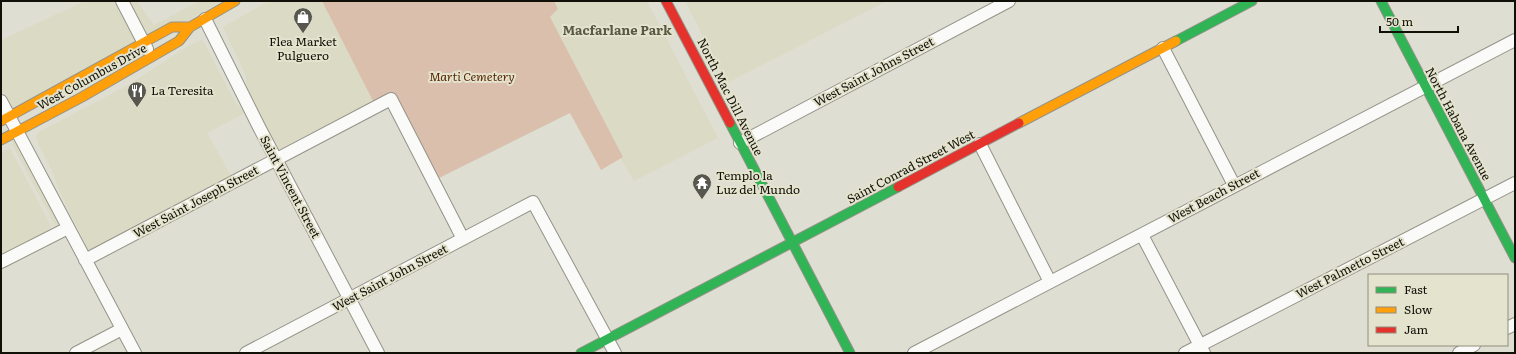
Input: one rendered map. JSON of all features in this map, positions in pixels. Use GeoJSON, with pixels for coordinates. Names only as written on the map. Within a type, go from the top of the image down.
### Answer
{"type":"FeatureCollection","features":[{"type":"Feature","properties":{"kind":"street"},"geometry":{"type":"LineString","coordinates":[[122,1],[152,57]]}},
{"type":"Feature","properties":{"kind":"street","name":"West Columbus Drive"},"geometry":{"type":"LineString","coordinates":[[1,140],[179,41],[190,27],[235,1]]}},
{"type":"Feature","properties":{"kind":"street","name":"North Mac Dill Avenue"},"geometry":{"type":"LineString","coordinates":[[666,1],[850,353]]}},
{"type":"Feature","properties":{"kind":"street","name":"West Saint Johns Street"},"geometry":{"type":"LineString","coordinates":[[740,143],[1008,1]]}},
{"type":"Feature","properties":{"kind":"street","name":"Saint Conrad Street West"},"geometry":{"type":"LineString","coordinates":[[581,353],[1252,1]]}},
{"type":"Feature","properties":{"kind":"street","name":"North Habana Avenue"},"geometry":{"type":"LineString","coordinates":[[1381,1],[1515,258]]}},
{"type":"Feature","properties":{"kind":"street","name":"Saint Vincent Street"},"geometry":{"type":"LineString","coordinates":[[205,19],[276,160],[378,353]]}},
{"type":"Feature","properties":{"kind":"street","name":"West Columbus Drive"},"geometry":{"type":"LineString","coordinates":[[5,119],[172,27],[190,27]]}},
{"type":"Feature","properties":{"kind":"street","name":"West Beach Street"},"geometry":{"type":"LineString","coordinates":[[914,353],[1515,40]]}},
{"type":"Feature","properties":{"kind":"street"},"geometry":{"type":"LineString","coordinates":[[1163,48],[1234,185]]}},
{"type":"Feature","properties":{"kind":"street","name":"West Saint Joseph Street"},"geometry":{"type":"LineString","coordinates":[[85,260],[391,99],[463,239]]}},
{"type":"Feature","properties":{"kind":"street"},"geometry":{"type":"LineString","coordinates":[[1,101],[5,119],[17,132],[135,353]]}},
{"type":"Feature","properties":{"kind":"street"},"geometry":{"type":"LineString","coordinates":[[980,144],[1050,282]]}},
{"type":"Feature","properties":{"kind":"street","name":"West Palmetto Street"},"geometry":{"type":"LineString","coordinates":[[1185,353],[1202,349],[1515,182]]}},
{"type":"Feature","properties":{"kind":"street","name":"West Saint John Street"},"geometry":{"type":"LineString","coordinates":[[246,353],[533,202],[608,339]]}},
{"type":"Feature","properties":{"kind":"street"},"geometry":{"type":"LineString","coordinates":[[1,262],[68,228]]}},
{"type":"Feature","properties":{"kind":"street"},"geometry":{"type":"LineString","coordinates":[[1142,235],[1202,349]]}},
{"type":"Feature","properties":{"kind":"street"},"geometry":{"type":"LineString","coordinates":[[76,353],[122,329]]}},
{"type":"Feature","properties":{"kind":"street"},"geometry":{"type":"LineString","coordinates":[[608,339],[615,353]]}},
{"type":"Feature","properties":{"kind":"street"},"geometry":{"type":"LineString","coordinates":[[1459,353],[1472,346]]}},
{"type":"Feature","properties":{"kind":"shaded area"},"geometry":{"type":"Polygon","coordinates":[[[85,1],[114,1],[139,49],[15,116],[1,89],[1,40],[85,1]]]}},
{"type":"Feature","properties":{"kind":"shaded area"},"geometry":{"type":"Polygon","coordinates":[[[127,1],[137,1],[154,25],[200,1],[222,1],[149,43],[127,1]]]}},
{"type":"Feature","properties":{"kind":"shaded area"},"geometry":{"type":"Polygon","coordinates":[[[269,1],[322,1],[374,103],[283,152],[277,149],[247,91],[246,76],[223,27],[269,1]]]}},
{"type":"Feature","properties":{"kind":"shaded area"},"geometry":{"type":"Polygon","coordinates":[[[554,1],[647,1],[718,138],[634,181],[621,159],[623,157],[550,17],[558,9],[554,1]]]}},
{"type":"Feature","properties":{"kind":"shaded area"},"geometry":{"type":"Polygon","coordinates":[[[685,1],[887,1],[727,83],[685,1]]]}},
{"type":"Feature","properties":{"kind":"shaded area"},"geometry":{"type":"Polygon","coordinates":[[[201,40],[204,42],[235,102],[245,113],[207,133],[233,179],[93,250],[88,249],[62,197],[52,171],[38,144],[36,136],[39,132],[130,84],[188,46],[201,40]]]}},
{"type":"Feature","properties":{"kind":"shaded area"},"geometry":{"type":"Polygon","coordinates":[[[11,132],[60,225],[56,227],[12,144],[11,132]]]}},
{"type":"Feature","properties":{"kind":"shaded area"},"geometry":{"type":"Polygon","coordinates":[[[10,148],[51,226],[44,233],[1,257],[1,153],[10,148]]]}},
{"type":"Feature","properties":{"kind":"green space","name":"Marti Cemetery"},"geometry":{"type":"Polygon","coordinates":[[[322,1],[554,1],[558,9],[550,17],[623,157],[601,170],[570,113],[437,179],[393,94],[374,103],[322,1]]]}},
{"type":"Feature","properties":{"kind":"traffic: fast"},"geometry":{"type":"LineString","coordinates":[[1176,41],[1252,1]]}},
{"type":"Feature","properties":{"kind":"traffic: fast"},"geometry":{"type":"LineString","coordinates":[[1381,1],[1515,258]]}},
{"type":"Feature","properties":{"kind":"traffic: fast"},"geometry":{"type":"LineString","coordinates":[[730,123],[850,353]]}},
{"type":"Feature","properties":{"kind":"traffic: fast"},"geometry":{"type":"LineString","coordinates":[[581,353],[898,187]]}},
{"type":"Feature","properties":{"kind":"traffic: slow"},"geometry":{"type":"LineString","coordinates":[[1,140],[82,97],[179,41],[190,27],[235,1]]}},
{"type":"Feature","properties":{"kind":"traffic: slow"},"geometry":{"type":"LineString","coordinates":[[1,121],[172,27],[190,27]]}},
{"type":"Feature","properties":{"kind":"traffic: slow"},"geometry":{"type":"LineString","coordinates":[[1019,123],[1176,41]]}},
{"type":"Feature","properties":{"kind":"traffic: jam"},"geometry":{"type":"LineString","coordinates":[[666,1],[730,123]]}},
{"type":"Feature","properties":{"kind":"traffic: jam"},"geometry":{"type":"LineString","coordinates":[[898,187],[1019,123]]}},
{"type":"Feature","properties":{"kind":"place","name":"Flea Market Pulguero"},"geometry":{"type":"Point","coordinates":[303,34]}},
{"type":"Feature","properties":{"kind":"place","name":"La Teresita"},"geometry":{"type":"Point","coordinates":[137,108]}},
{"type":"Feature","properties":{"kind":"place","name":"Templo la Luz del Mundo"},"geometry":{"type":"Point","coordinates":[702,200]}},
{"type":"Feature","properties":{"kind":"district","name":"Macfarlane Park"},"geometry":{"type":"Point","coordinates":[617,30]}}]}
